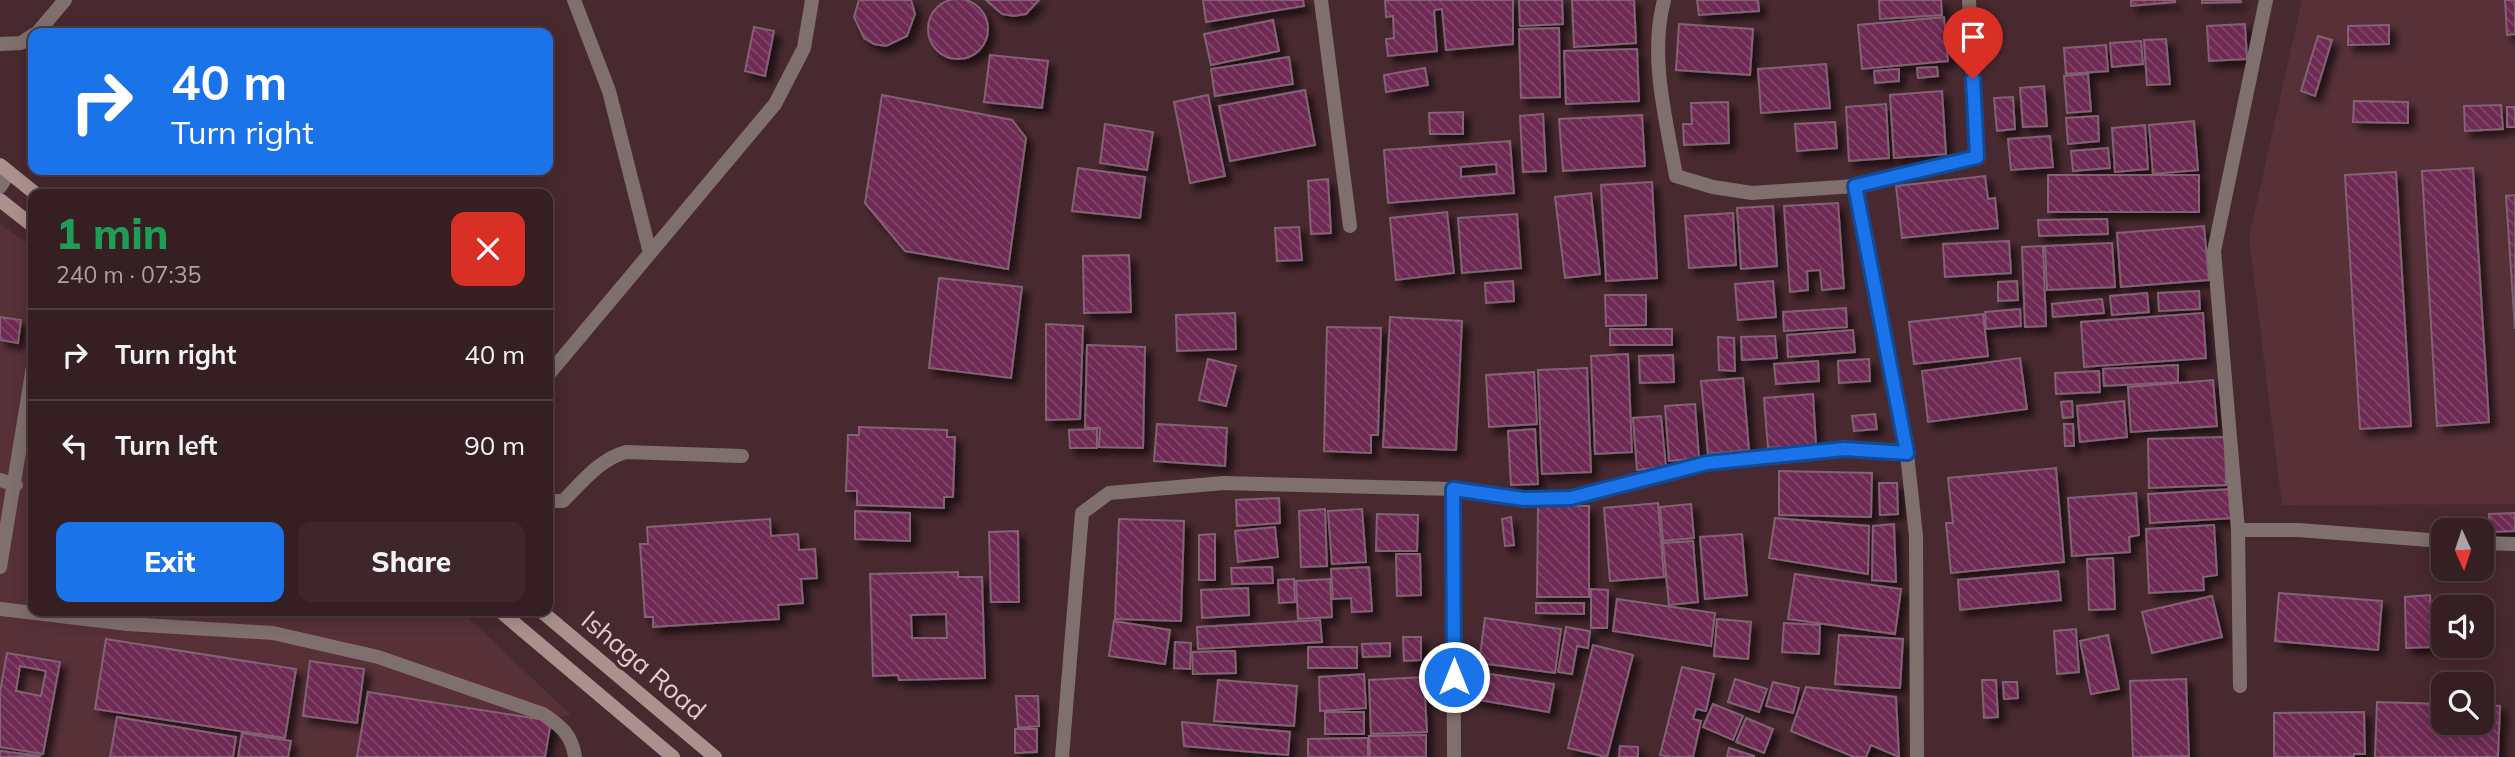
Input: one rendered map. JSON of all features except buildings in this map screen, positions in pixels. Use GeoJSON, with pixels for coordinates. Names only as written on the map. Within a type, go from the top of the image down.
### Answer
{"type":"FeatureCollection","features":[{"type":"Feature","properties":{"kind":"main road"},"geometry":{"type":"LineString","coordinates":[[5,169],[30,189]]}},
{"type":"Feature","properties":{"kind":"main road"},"geometry":{"type":"LineString","coordinates":[[0,200],[28,222]]}},
{"type":"Feature","properties":{"kind":"main road","name":"Ishaga Road"},"geometry":{"type":"LineString","coordinates":[[506,616],[673,757]]}},
{"type":"Feature","properties":{"kind":"main road","name":"Ishaga Road"},"geometry":{"type":"LineString","coordinates":[[547,616],[715,757]]}},
{"type":"Feature","properties":{"kind":"street"},"geometry":{"type":"LineString","coordinates":[[40,28],[65,0]]}},
{"type":"Feature","properties":{"kind":"street"},"geometry":{"type":"LineString","coordinates":[[574,0],[609,91],[650,253]]}},
{"type":"Feature","properties":{"kind":"street"},"geometry":{"type":"LineString","coordinates":[[553,369],[775,104],[804,48],[812,0]]}},
{"type":"Feature","properties":{"kind":"street"},"geometry":{"type":"LineString","coordinates":[[1321,0],[1350,226]]}},
{"type":"Feature","properties":{"kind":"street"},"geometry":{"type":"LineString","coordinates":[[1664,0],[1657,26],[1659,79],[1676,176],[1713,187],[1752,193],[1855,186],[1977,157],[1969,0]]}},
{"type":"Feature","properties":{"kind":"street"},"geometry":{"type":"LineString","coordinates":[[2240,686],[2238,530],[2214,251],[2266,0]]}},
{"type":"Feature","properties":{"kind":"street"},"geometry":{"type":"LineString","coordinates":[[0,44],[21,43],[28,38]]}},
{"type":"Feature","properties":{"kind":"street"},"geometry":{"type":"LineString","coordinates":[[0,187],[5,169]]}},
{"type":"Feature","properties":{"kind":"street"},"geometry":{"type":"LineString","coordinates":[[1855,186],[1907,453],[1916,536],[1917,757]]}},
{"type":"Feature","properties":{"kind":"street"},"geometry":{"type":"LineString","coordinates":[[0,566],[16,485],[28,402]]}},
{"type":"Feature","properties":{"kind":"street"},"geometry":{"type":"LineString","coordinates":[[1062,757],[1082,513],[1109,493],[1224,483],[1453,489],[1524,499],[1571,498],[1707,463],[1844,449],[1907,453]]}},
{"type":"Feature","properties":{"kind":"street"},"geometry":{"type":"LineString","coordinates":[[553,501],[563,501],[613,455],[626,452],[742,456]]}},
{"type":"Feature","properties":{"kind":"street"},"geometry":{"type":"LineString","coordinates":[[0,480],[16,485]]}},
{"type":"Feature","properties":{"kind":"street"},"geometry":{"type":"LineString","coordinates":[[1453,489],[1454,757]]}},
{"type":"Feature","properties":{"kind":"street"},"geometry":{"type":"LineString","coordinates":[[2238,530],[2298,530],[2431,540]]}},
{"type":"Feature","properties":{"kind":"street"},"geometry":{"type":"LineString","coordinates":[[2494,543],[2515,544]]}},
{"type":"Feature","properties":{"kind":"street"},"geometry":{"type":"LineString","coordinates":[[0,609],[28,612]]}},
{"type":"Feature","properties":{"kind":"street"},"geometry":{"type":"LineString","coordinates":[[60,616],[128,624],[273,633],[378,657],[543,714],[563,727],[573,744],[576,757]]}},
{"type":"Feature","properties":{"kind":"shaded area"},"geometry":{"type":"Polygon","coordinates":[[[2302,0],[2515,0],[2515,504],[2282,505],[2249,238],[2302,0]]]}},
{"type":"Feature","properties":{"kind":"shaded area"},"geometry":{"type":"Polygon","coordinates":[[[0,224],[28,244],[28,616],[466,616],[571,715],[368,757],[0,757],[0,224]]]}},
{"type":"Feature","properties":{"kind":"route"},"geometry":{"type":"LineString","coordinates":[[1454,677],[1453,489],[1524,499],[1571,498],[1707,463],[1844,449],[1907,453],[1855,186],[1977,157],[1973,79]]}}]}
